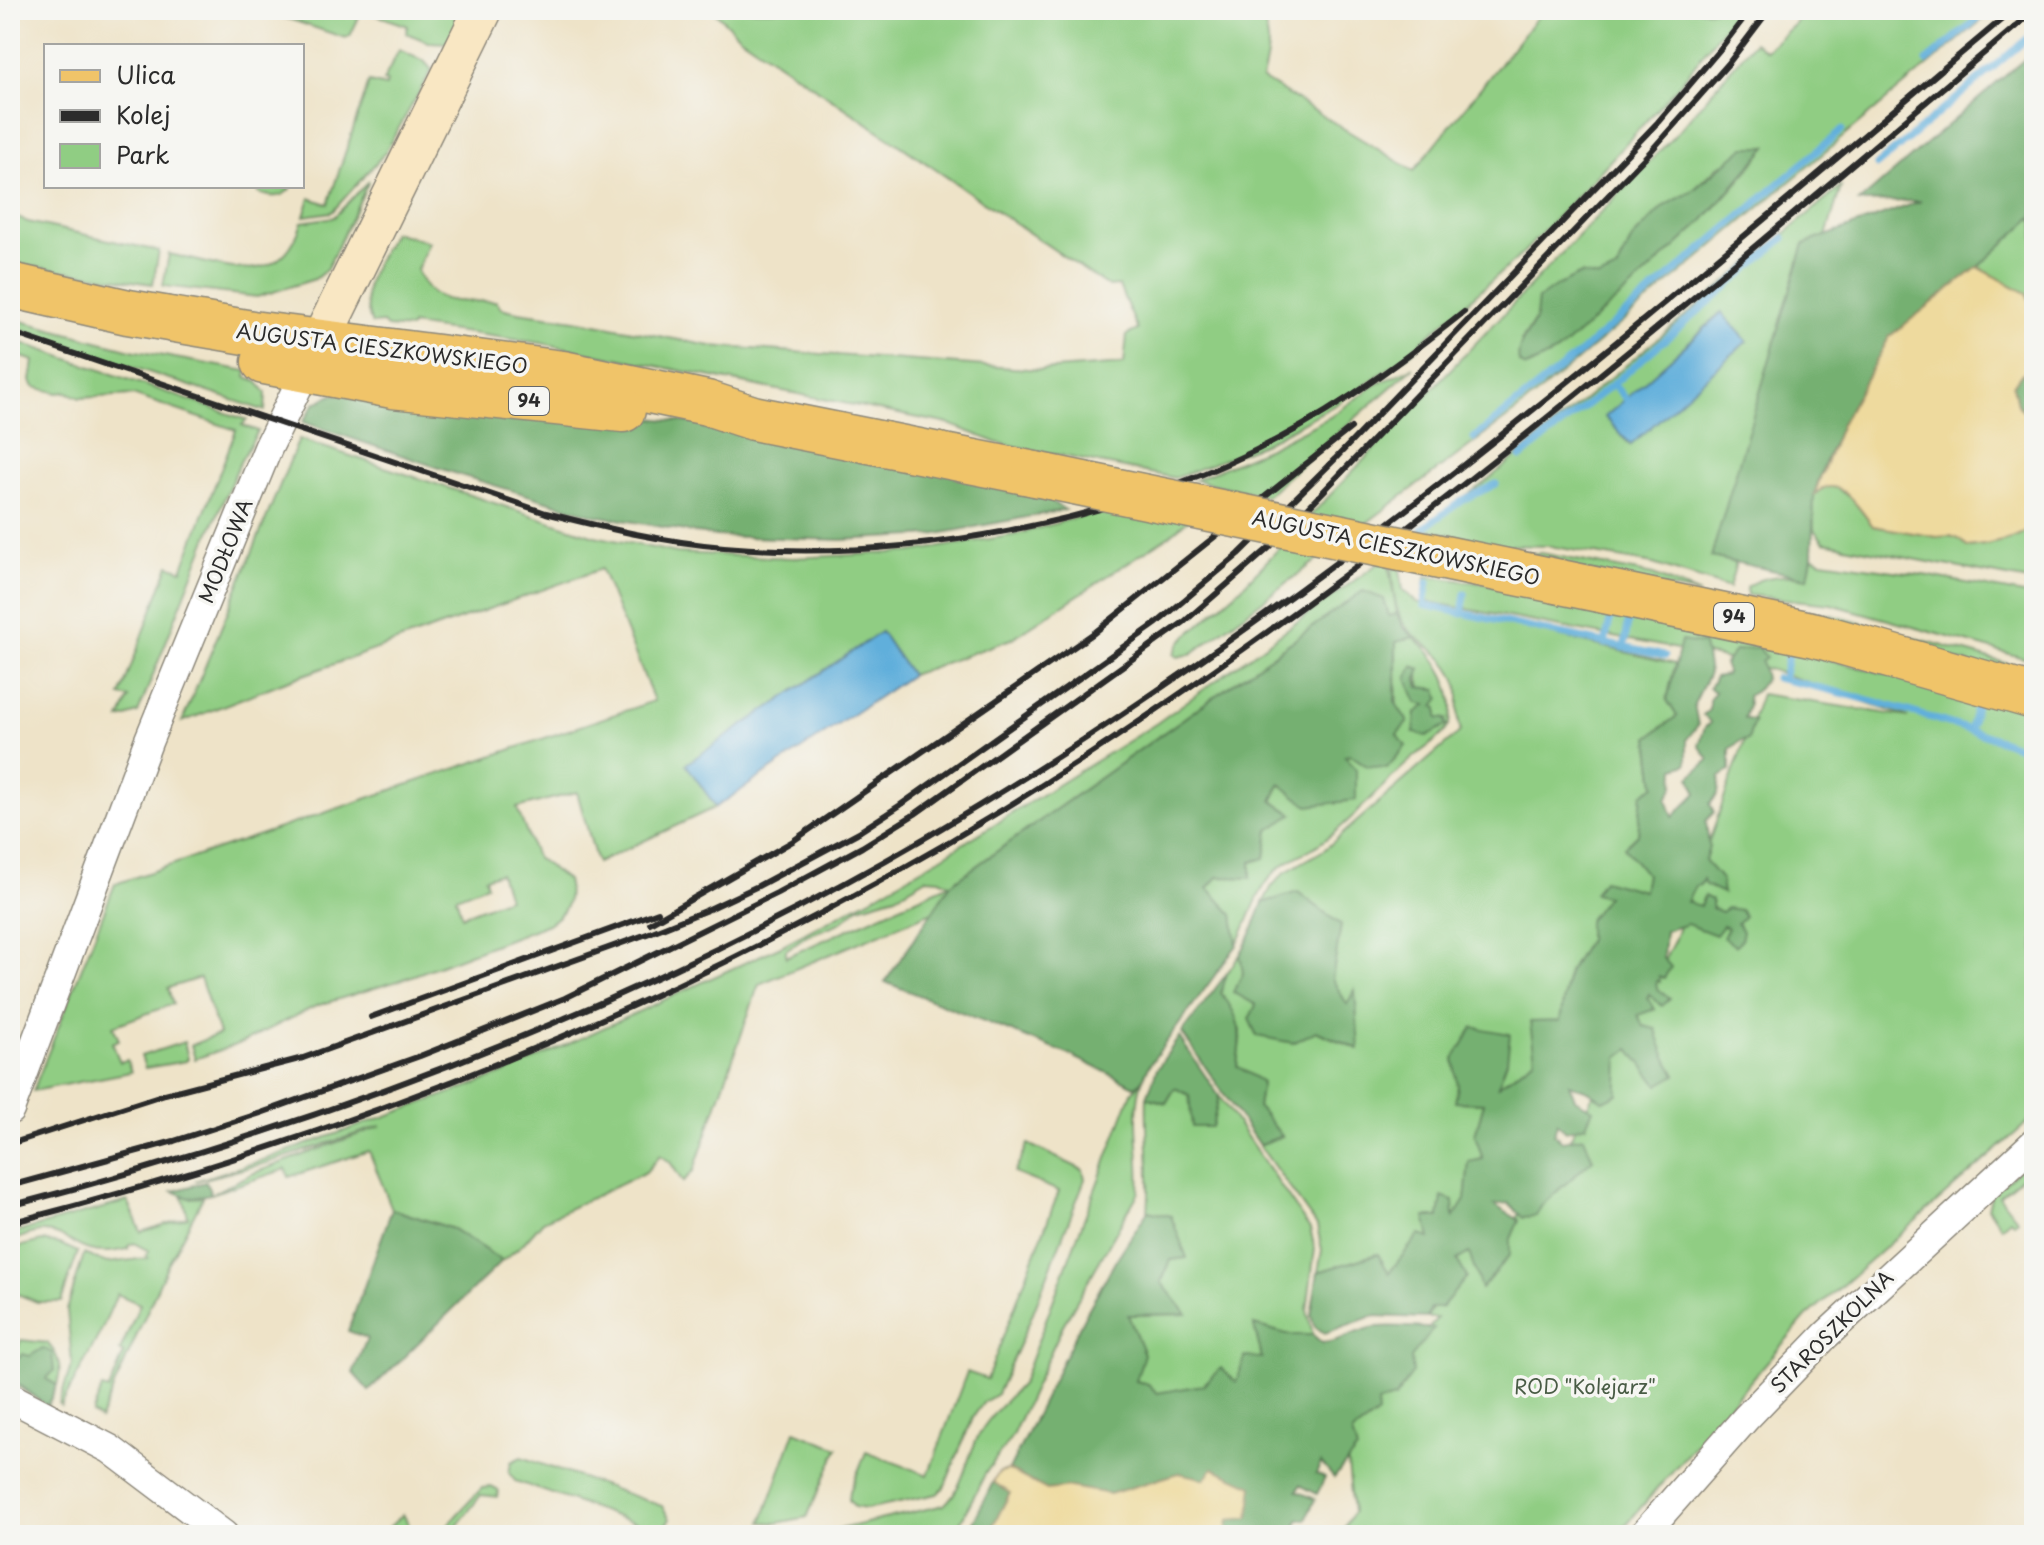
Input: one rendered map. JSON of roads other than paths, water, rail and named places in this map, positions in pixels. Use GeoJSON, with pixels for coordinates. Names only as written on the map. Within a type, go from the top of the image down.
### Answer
{"type":"FeatureCollection","features":[{"type":"Feature","properties":{"kind":"main road","name":"AUGUSTA CIESZKOWSKIEGO"},"geometry":{"type":"LineString","coordinates":[[10,285],[312,356]]}},
{"type":"Feature","properties":{"kind":"main road","name":"AUGUSTA CIESZKOWSKIEGO"},"geometry":{"type":"LineString","coordinates":[[10,311],[312,356],[563,373],[707,403],[753,418],[1816,635],[2034,697]]}},
{"type":"Feature","properties":{"kind":"street","name":"MODŁOWA"},"geometry":{"type":"LineString","coordinates":[[10,1110],[148,742],[268,448],[483,10]]}},
{"type":"Feature","properties":{"kind":"street","name":"STAROSZKOLNA"},"geometry":{"type":"LineString","coordinates":[[1643,1535],[1746,1418],[1826,1335],[2034,1143]]}},
{"type":"Feature","properties":{"kind":"street"},"geometry":{"type":"LineString","coordinates":[[10,1397],[110,1449],[224,1535]]}},
{"type":"Feature","properties":{"kind":"water"},"geometry":{"type":"Polygon","coordinates":[[[1722,313],[1747,341],[1631,445],[1605,417],[1722,313]]]}},
{"type":"Feature","properties":{"kind":"water"},"geometry":{"type":"Polygon","coordinates":[[[881,632],[911,675],[716,807],[686,764],[881,632]]]}},
{"type":"Feature","properties":{"kind":"waterway"},"geometry":{"type":"LineString","coordinates":[[1927,61],[1988,10]]}},
{"type":"Feature","properties":{"kind":"waterway"},"geometry":{"type":"LineString","coordinates":[[1877,165],[2034,33]]}},
{"type":"Feature","properties":{"kind":"waterway"},"geometry":{"type":"LineString","coordinates":[[1474,438],[1577,355],[1842,130]]}},
{"type":"Feature","properties":{"kind":"waterway"},"geometry":{"type":"LineString","coordinates":[[1521,457],[1613,384],[1784,238]]}},
{"type":"Feature","properties":{"kind":"waterway"},"geometry":{"type":"LineString","coordinates":[[1613,384],[1626,399]]}},
{"type":"Feature","properties":{"kind":"waterway"},"geometry":{"type":"LineString","coordinates":[[1422,529],[1463,500],[1496,484]]}},
{"type":"Feature","properties":{"kind":"waterway"},"geometry":{"type":"LineString","coordinates":[[1428,582],[1424,605],[1665,656]]}},
{"type":"Feature","properties":{"kind":"waterway"},"geometry":{"type":"LineString","coordinates":[[1462,614],[1465,594]]}},
{"type":"Feature","properties":{"kind":"waterway"},"geometry":{"type":"LineString","coordinates":[[1605,644],[1610,620]]}},
{"type":"Feature","properties":{"kind":"waterway"},"geometry":{"type":"LineString","coordinates":[[1624,648],[1628,623]]}},
{"type":"Feature","properties":{"kind":"waterway"},"geometry":{"type":"LineString","coordinates":[[1783,679],[1788,655]]}},
{"type":"Feature","properties":{"kind":"waterway"},"geometry":{"type":"LineString","coordinates":[[1776,678],[1906,710],[2034,752]]}},
{"type":"Feature","properties":{"kind":"waterway"},"geometry":{"type":"LineString","coordinates":[[1970,729],[1976,707]]}},
{"type":"Feature","properties":{"kind":"railway"},"geometry":{"type":"LineString","coordinates":[[10,1144],[165,1094],[303,1058],[647,934],[758,886],[859,832],[899,806],[1157,623],[1239,554],[1335,459],[1658,122],[1750,10]]}},
{"type":"Feature","properties":{"kind":"railway"},"geometry":{"type":"LineString","coordinates":[[10,1186],[174,1141],[261,1113],[420,1056],[565,998],[777,893],[915,814],[1184,622],[1269,548],[1651,151],[1728,64],[1769,10]]}},
{"type":"Feature","properties":{"kind":"railway"},"geometry":{"type":"LineString","coordinates":[[10,1206],[249,1136],[483,1052],[711,952],[930,835],[1075,745],[1216,650],[1354,550],[1621,338],[2013,10]]}},
{"type":"Feature","properties":{"kind":"railway"},"geometry":{"type":"LineString","coordinates":[[10,1223],[269,1147],[396,1103],[521,1054],[645,1000],[766,941],[886,878],[1002,810],[1139,722],[1403,531],[1659,326],[2034,11]]}},
{"type":"Feature","properties":{"kind":"railway"},"geometry":{"type":"LineString","coordinates":[[10,332],[546,513],[679,542],[793,550],[864,549],[937,542],[1081,514],[1151,493],[1218,468],[1280,438],[1375,380],[1464,312]]}},
{"type":"Feature","properties":{"kind":"railway"},"geometry":{"type":"LineString","coordinates":[[650,923],[793,841],[1094,633],[1351,428]]}},
{"type":"Feature","properties":{"kind":"railway"},"geometry":{"type":"LineString","coordinates":[[371,1017],[658,912]]}},
{"type":"Feature","properties":{"kind":"park label","name":"ROD \"Kolejarz\""},"geometry":{"type":"Point","coordinates":[1585,1387]}}]}
